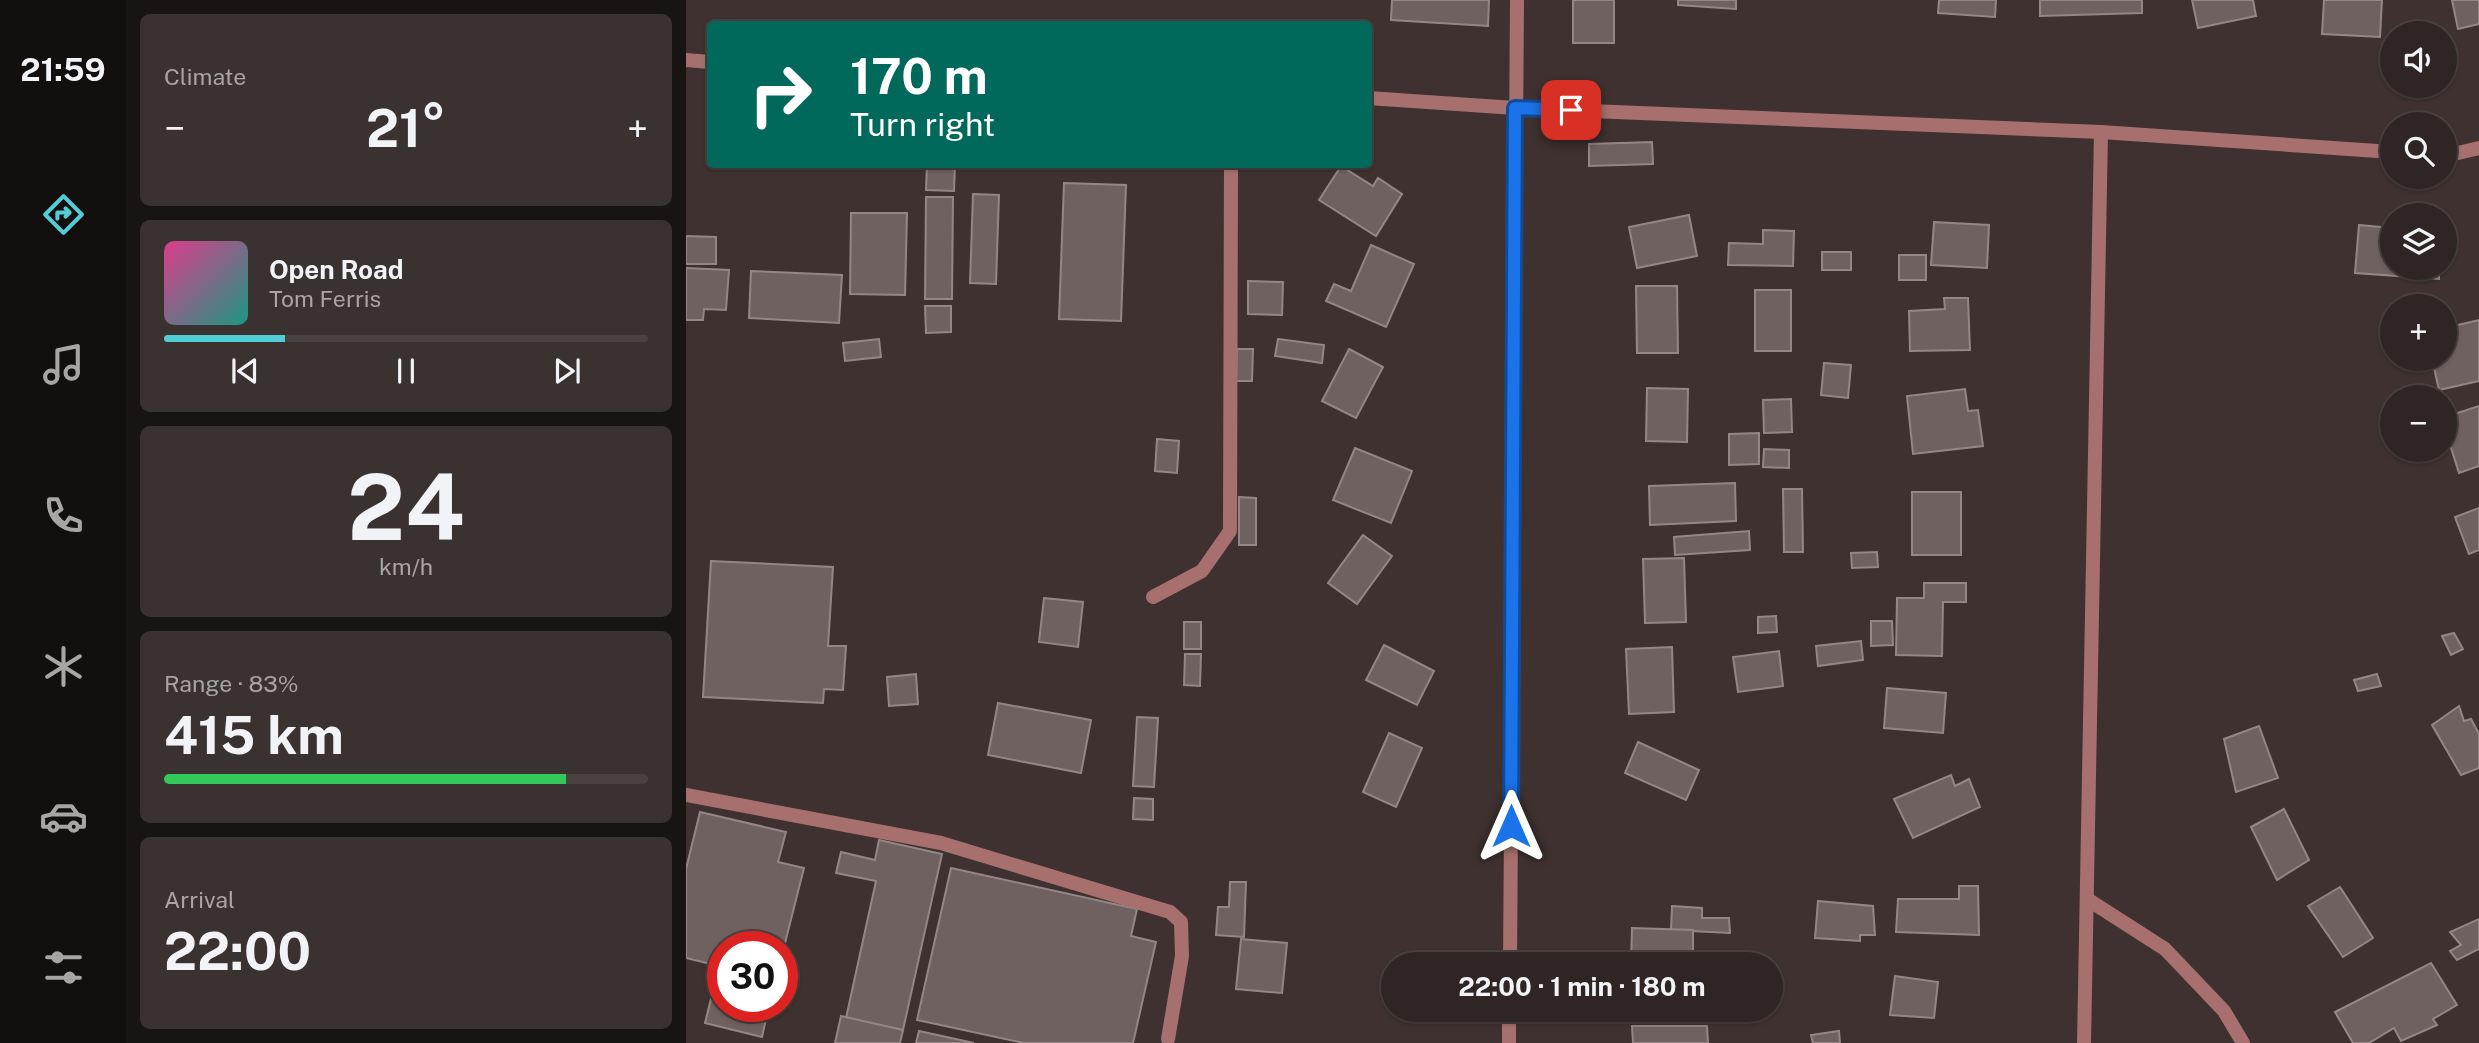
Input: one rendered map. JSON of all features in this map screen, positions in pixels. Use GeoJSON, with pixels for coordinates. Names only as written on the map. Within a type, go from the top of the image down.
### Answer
{"type":"FeatureCollection","features":[{"type":"Feature","properties":{"kind":"street"},"geometry":{"type":"LineString","coordinates":[[1510,952],[1517,0]]}},
{"type":"Feature","properties":{"kind":"street"},"geometry":{"type":"LineString","coordinates":[[686,60],[707,62]]}},
{"type":"Feature","properties":{"kind":"street"},"geometry":{"type":"LineString","coordinates":[[1372,98],[1515,108],[2101,132],[2380,151]]}},
{"type":"Feature","properties":{"kind":"street"},"geometry":{"type":"LineString","coordinates":[[2084,1043],[2101,132]]}},
{"type":"Feature","properties":{"kind":"street"},"geometry":{"type":"LineString","coordinates":[[2457,153],[2479,148]]}},
{"type":"Feature","properties":{"kind":"street"},"geometry":{"type":"LineString","coordinates":[[1153,597],[1202,571],[1230,531],[1231,168]]}},
{"type":"Feature","properties":{"kind":"street"},"geometry":{"type":"LineString","coordinates":[[686,795],[941,843],[1170,912],[1181,922],[1184,941],[1168,1039]]}},
{"type":"Feature","properties":{"kind":"street"},"geometry":{"type":"LineString","coordinates":[[2087,899],[2165,949],[2224,1011],[2243,1043]]}},
{"type":"Feature","properties":{"kind":"street"},"geometry":{"type":"LineString","coordinates":[[1509,1022],[1509,1043]]}},
{"type":"Feature","properties":{"kind":"building"},"geometry":{"type":"Polygon","coordinates":[[[1392,0],[1489,0],[1488,26],[1391,20],[1392,0]]]}},
{"type":"Feature","properties":{"kind":"building"},"geometry":{"type":"Polygon","coordinates":[[[1573,0],[1614,0],[1614,43],[1573,43],[1573,0]]]}},
{"type":"Feature","properties":{"kind":"building"},"geometry":{"type":"Polygon","coordinates":[[[1678,0],[1736,0],[1736,9],[1678,5],[1678,0]]]}},
{"type":"Feature","properties":{"kind":"building"},"geometry":{"type":"Polygon","coordinates":[[[1939,0],[1996,0],[1995,17],[1938,13],[1939,0]]]}},
{"type":"Feature","properties":{"kind":"building"},"geometry":{"type":"Polygon","coordinates":[[[2040,0],[2142,0],[2142,13],[2040,16],[2040,0]]]}},
{"type":"Feature","properties":{"kind":"building"},"geometry":{"type":"Polygon","coordinates":[[[2192,0],[2253,0],[2256,16],[2198,28],[2192,0]]]}},
{"type":"Feature","properties":{"kind":"building"},"geometry":{"type":"Polygon","coordinates":[[[2324,0],[2382,0],[2380,37],[2322,34],[2324,0]]]}},
{"type":"Feature","properties":{"kind":"building"},"geometry":{"type":"Polygon","coordinates":[[[2452,0],[2479,0],[2479,24],[2458,29],[2452,0]]]}},
{"type":"Feature","properties":{"kind":"building"},"geometry":{"type":"Polygon","coordinates":[[[1652,142],[1653,164],[1589,166],[1589,144],[1652,142]]]}},
{"type":"Feature","properties":{"kind":"building"},"geometry":{"type":"Polygon","coordinates":[[[927,168],[955,168],[954,191],[926,190],[927,168]]]}},
{"type":"Feature","properties":{"kind":"building"},"geometry":{"type":"Polygon","coordinates":[[[1340,168],[1344,168],[1373,186],[1378,178],[1402,194],[1376,236],[1319,200],[1340,168]]]}},
{"type":"Feature","properties":{"kind":"building"},"geometry":{"type":"Polygon","coordinates":[[[1064,183],[1126,185],[1121,321],[1059,319],[1064,183]]]}},
{"type":"Feature","properties":{"kind":"building"},"geometry":{"type":"Polygon","coordinates":[[[973,194],[999,195],[996,284],[970,283],[973,194]]]}},
{"type":"Feature","properties":{"kind":"building"},"geometry":{"type":"Polygon","coordinates":[[[926,197],[953,197],[952,299],[925,299],[926,197]]]}},
{"type":"Feature","properties":{"kind":"building"},"geometry":{"type":"Polygon","coordinates":[[[851,213],[907,213],[905,295],[850,294],[851,213]]]}},
{"type":"Feature","properties":{"kind":"building"},"geometry":{"type":"Polygon","coordinates":[[[1689,215],[1697,256],[1637,268],[1629,227],[1689,215]]]}},
{"type":"Feature","properties":{"kind":"building"},"geometry":{"type":"Polygon","coordinates":[[[1934,222],[1989,225],[1987,268],[1931,265],[1934,222]]]}},
{"type":"Feature","properties":{"kind":"building"},"geometry":{"type":"Polygon","coordinates":[[[2359,225],[2380,227],[2380,275],[2355,273],[2359,225]]]}},
{"type":"Feature","properties":{"kind":"building"},"geometry":{"type":"Polygon","coordinates":[[[1763,230],[1794,231],[1793,266],[1728,265],[1729,243],[1763,244],[1763,230]]]}},
{"type":"Feature","properties":{"kind":"building"},"geometry":{"type":"Polygon","coordinates":[[[686,236],[716,237],[716,264],[686,264],[686,236]]]}},
{"type":"Feature","properties":{"kind":"building"},"geometry":{"type":"Polygon","coordinates":[[[1371,245],[1414,264],[1386,327],[1326,301],[1334,284],[1351,291],[1371,245]]]}},
{"type":"Feature","properties":{"kind":"building"},"geometry":{"type":"Polygon","coordinates":[[[1822,252],[1851,252],[1851,270],[1822,270],[1822,252]]]}},
{"type":"Feature","properties":{"kind":"building"},"geometry":{"type":"Polygon","coordinates":[[[1899,255],[1926,255],[1926,280],[1899,280],[1899,255]]]}},
{"type":"Feature","properties":{"kind":"building"},"geometry":{"type":"Polygon","coordinates":[[[686,268],[729,270],[726,310],[704,309],[703,320],[686,320],[686,268]]]}},
{"type":"Feature","properties":{"kind":"building"},"geometry":{"type":"Polygon","coordinates":[[[751,271],[842,275],[839,323],[749,318],[751,271]]]}},
{"type":"Feature","properties":{"kind":"building"},"geometry":{"type":"Polygon","coordinates":[[[1248,281],[1283,282],[1282,315],[1248,314],[1248,281]]]}},
{"type":"Feature","properties":{"kind":"building"},"geometry":{"type":"Polygon","coordinates":[[[1636,286],[1677,286],[1678,353],[1637,353],[1636,286]]]}},
{"type":"Feature","properties":{"kind":"building"},"geometry":{"type":"Polygon","coordinates":[[[1755,290],[1791,290],[1791,351],[1755,351],[1755,290]]]}},
{"type":"Feature","properties":{"kind":"building"},"geometry":{"type":"Polygon","coordinates":[[[1944,298],[1968,298],[1970,350],[1910,351],[1909,311],[1945,309],[1944,298]]]}},
{"type":"Feature","properties":{"kind":"building"},"geometry":{"type":"Polygon","coordinates":[[[925,306],[951,306],[951,332],[926,333],[925,306]]]}},
{"type":"Feature","properties":{"kind":"building"},"geometry":{"type":"Polygon","coordinates":[[[2479,320],[2479,381],[2457,386],[2438,385],[2435,371],[2457,371],[2457,325],[2479,320]]]}},
{"type":"Feature","properties":{"kind":"building"},"geometry":{"type":"Polygon","coordinates":[[[879,339],[881,357],[845,361],[843,343],[879,339]]]}},
{"type":"Feature","properties":{"kind":"building"},"geometry":{"type":"Polygon","coordinates":[[[1278,339],[1324,345],[1322,363],[1275,356],[1278,339]]]}},
{"type":"Feature","properties":{"kind":"building"},"geometry":{"type":"Polygon","coordinates":[[[1237,349],[1253,349],[1252,381],[1236,381],[1237,349]]]}},
{"type":"Feature","properties":{"kind":"building"},"geometry":{"type":"Polygon","coordinates":[[[1349,349],[1383,367],[1356,418],[1322,401],[1349,349]]]}},
{"type":"Feature","properties":{"kind":"building"},"geometry":{"type":"Polygon","coordinates":[[[1824,363],[1851,365],[1848,398],[1821,395],[1824,363]]]}},
{"type":"Feature","properties":{"kind":"building"},"geometry":{"type":"Polygon","coordinates":[[[1647,388],[1688,389],[1687,442],[1646,441],[1647,388]]]}},
{"type":"Feature","properties":{"kind":"building"},"geometry":{"type":"Polygon","coordinates":[[[1965,389],[1968,411],[1978,410],[1983,446],[1913,454],[1907,396],[1965,389]]]}},
{"type":"Feature","properties":{"kind":"building"},"geometry":{"type":"Polygon","coordinates":[[[1791,399],[1792,432],[1764,433],[1763,400],[1791,399]]]}},
{"type":"Feature","properties":{"kind":"building"},"geometry":{"type":"Polygon","coordinates":[[[2479,406],[2479,466],[2459,473],[2456,462],[2457,413],[2479,406]]]}},
{"type":"Feature","properties":{"kind":"building"},"geometry":{"type":"Polygon","coordinates":[[[1759,433],[1759,464],[1729,465],[1729,434],[1759,433]]]}},
{"type":"Feature","properties":{"kind":"building"},"geometry":{"type":"Polygon","coordinates":[[[1157,439],[1179,441],[1177,473],[1155,471],[1157,439]]]}},
{"type":"Feature","properties":{"kind":"building"},"geometry":{"type":"Polygon","coordinates":[[[1355,448],[1412,471],[1391,523],[1333,500],[1355,448]]]}},
{"type":"Feature","properties":{"kind":"building"},"geometry":{"type":"Polygon","coordinates":[[[1764,449],[1789,450],[1789,468],[1763,467],[1764,449]]]}},
{"type":"Feature","properties":{"kind":"building"},"geometry":{"type":"Polygon","coordinates":[[[1735,483],[1736,521],[1650,525],[1649,486],[1735,483]]]}},
{"type":"Feature","properties":{"kind":"building"},"geometry":{"type":"Polygon","coordinates":[[[1783,489],[1802,489],[1803,552],[1784,552],[1783,489]]]}},
{"type":"Feature","properties":{"kind":"building"},"geometry":{"type":"Polygon","coordinates":[[[1912,492],[1961,492],[1961,555],[1912,555],[1912,492]]]}},
{"type":"Feature","properties":{"kind":"building"},"geometry":{"type":"Polygon","coordinates":[[[1239,497],[1256,498],[1256,545],[1239,545],[1239,497]]]}},
{"type":"Feature","properties":{"kind":"building"},"geometry":{"type":"Polygon","coordinates":[[[2479,508],[2479,550],[2469,554],[2455,517],[2479,508]]]}},
{"type":"Feature","properties":{"kind":"building"},"geometry":{"type":"Polygon","coordinates":[[[1749,531],[1750,550],[1675,555],[1674,537],[1749,531]]]}},
{"type":"Feature","properties":{"kind":"building"},"geometry":{"type":"Polygon","coordinates":[[[1363,535],[1392,556],[1357,604],[1328,583],[1363,535]]]}},
{"type":"Feature","properties":{"kind":"building"},"geometry":{"type":"Polygon","coordinates":[[[1877,552],[1878,567],[1852,568],[1851,553],[1877,552]]]}},
{"type":"Feature","properties":{"kind":"building"},"geometry":{"type":"Polygon","coordinates":[[[1684,558],[1686,622],[1645,623],[1643,559],[1684,558]]]}},
{"type":"Feature","properties":{"kind":"building"},"geometry":{"type":"Polygon","coordinates":[[[711,561],[833,567],[828,646],[846,646],[843,690],[824,689],[823,703],[703,697],[711,561]]]}},
{"type":"Feature","properties":{"kind":"building"},"geometry":{"type":"Polygon","coordinates":[[[1924,583],[1966,583],[1966,602],[1943,602],[1942,656],[1896,655],[1897,598],[1924,598],[1924,583]]]}},
{"type":"Feature","properties":{"kind":"building"},"geometry":{"type":"Polygon","coordinates":[[[1044,598],[1083,602],[1078,647],[1039,642],[1044,598]]]}},
{"type":"Feature","properties":{"kind":"building"},"geometry":{"type":"Polygon","coordinates":[[[1776,616],[1777,632],[1758,633],[1758,617],[1776,616]]]}},
{"type":"Feature","properties":{"kind":"building"},"geometry":{"type":"Polygon","coordinates":[[[1871,621],[1892,621],[1893,645],[1871,646],[1871,621]]]}},
{"type":"Feature","properties":{"kind":"building"},"geometry":{"type":"Polygon","coordinates":[[[1184,622],[1201,622],[1201,649],[1184,649],[1184,622]]]}},
{"type":"Feature","properties":{"kind":"building"},"geometry":{"type":"Polygon","coordinates":[[[2454,633],[2463,649],[2451,655],[2442,636],[2454,633]]]}},
{"type":"Feature","properties":{"kind":"building"},"geometry":{"type":"Polygon","coordinates":[[[1861,641],[1863,660],[1818,666],[1816,646],[1861,641]]]}},
{"type":"Feature","properties":{"kind":"building"},"geometry":{"type":"Polygon","coordinates":[[[1384,645],[1434,671],[1417,705],[1366,680],[1384,645]]]}},
{"type":"Feature","properties":{"kind":"building"},"geometry":{"type":"Polygon","coordinates":[[[1672,647],[1674,712],[1629,714],[1626,649],[1672,647]]]}},
{"type":"Feature","properties":{"kind":"building"},"geometry":{"type":"Polygon","coordinates":[[[1779,651],[1783,686],[1738,692],[1733,657],[1779,651]]]}},
{"type":"Feature","properties":{"kind":"building"},"geometry":{"type":"Polygon","coordinates":[[[1185,654],[1201,654],[1200,686],[1184,685],[1185,654]]]}},
{"type":"Feature","properties":{"kind":"building"},"geometry":{"type":"Polygon","coordinates":[[[916,674],[918,704],[889,706],[887,677],[916,674]]]}},
{"type":"Feature","properties":{"kind":"building"},"geometry":{"type":"Polygon","coordinates":[[[2377,674],[2381,686],[2358,691],[2354,680],[2377,674]]]}},
{"type":"Feature","properties":{"kind":"building"},"geometry":{"type":"Polygon","coordinates":[[[1887,688],[1946,693],[1943,733],[1884,728],[1887,688]]]}},
{"type":"Feature","properties":{"kind":"building"},"geometry":{"type":"Polygon","coordinates":[[[998,703],[1091,720],[1081,773],[988,755],[998,703]]]}},
{"type":"Feature","properties":{"kind":"building"},"geometry":{"type":"Polygon","coordinates":[[[2459,706],[2464,721],[2471,719],[2479,734],[2479,768],[2461,775],[2432,725],[2459,706]]]}},
{"type":"Feature","properties":{"kind":"building"},"geometry":{"type":"Polygon","coordinates":[[[1137,717],[1158,718],[1154,787],[1133,786],[1137,717]]]}},
{"type":"Feature","properties":{"kind":"building"},"geometry":{"type":"Polygon","coordinates":[[[2259,726],[2278,778],[2236,792],[2224,739],[2259,726]]]}},
{"type":"Feature","properties":{"kind":"building"},"geometry":{"type":"Polygon","coordinates":[[[1389,733],[1422,748],[1396,807],[1363,792],[1389,733]]]}},
{"type":"Feature","properties":{"kind":"building"},"geometry":{"type":"Polygon","coordinates":[[[1638,742],[1699,770],[1686,800],[1625,773],[1638,742]]]}},
{"type":"Feature","properties":{"kind":"building"},"geometry":{"type":"Polygon","coordinates":[[[1951,775],[1955,786],[1969,779],[1980,807],[1913,838],[1894,799],[1951,775]]]}},
{"type":"Feature","properties":{"kind":"building"},"geometry":{"type":"Polygon","coordinates":[[[1134,798],[1153,799],[1153,820],[1133,819],[1134,798]]]}},
{"type":"Feature","properties":{"kind":"building"},"geometry":{"type":"Polygon","coordinates":[[[2284,809],[2309,860],[2277,880],[2251,827],[2284,809]]]}},
{"type":"Feature","properties":{"kind":"building"},"geometry":{"type":"Polygon","coordinates":[[[700,812],[786,832],[778,862],[804,868],[788,931],[707,931],[707,963],[686,958],[686,869],[700,812]]]}},
{"type":"Feature","properties":{"kind":"building"},"geometry":{"type":"Polygon","coordinates":[[[879,840],[942,854],[903,1030],[846,1018],[876,881],[836,873],[841,852],[875,860],[879,840]]]}},
{"type":"Feature","properties":{"kind":"building"},"geometry":{"type":"Polygon","coordinates":[[[951,868],[1137,909],[1131,936],[1156,942],[1133,1043],[1024,1043],[917,1020],[951,868]]]}},
{"type":"Feature","properties":{"kind":"building"},"geometry":{"type":"Polygon","coordinates":[[[1230,882],[1246,882],[1244,937],[1216,935],[1218,907],[1229,907],[1230,882]]]}},
{"type":"Feature","properties":{"kind":"building"},"geometry":{"type":"Polygon","coordinates":[[[1959,886],[1978,886],[1979,935],[1896,932],[1898,899],[1959,899],[1959,886]]]}},
{"type":"Feature","properties":{"kind":"building"},"geometry":{"type":"Polygon","coordinates":[[[2340,887],[2373,938],[2343,957],[2308,906],[2340,887]]]}},
{"type":"Feature","properties":{"kind":"building"},"geometry":{"type":"Polygon","coordinates":[[[1818,901],[1873,906],[1875,935],[1860,935],[1860,941],[1815,938],[1818,901]]]}},
{"type":"Feature","properties":{"kind":"building"},"geometry":{"type":"Polygon","coordinates":[[[1672,906],[1702,908],[1702,918],[1729,918],[1730,933],[1671,930],[1672,906]]]}},
{"type":"Feature","properties":{"kind":"building"},"geometry":{"type":"Polygon","coordinates":[[[2479,919],[2479,949],[2457,960],[2450,951],[2461,945],[2450,932],[2479,919]]]}},
{"type":"Feature","properties":{"kind":"building"},"geometry":{"type":"Polygon","coordinates":[[[1632,928],[1693,930],[1693,952],[1631,952],[1632,928]]]}},
{"type":"Feature","properties":{"kind":"building"},"geometry":{"type":"Polygon","coordinates":[[[1241,939],[1287,943],[1282,993],[1236,989],[1241,939]]]}},
{"type":"Feature","properties":{"kind":"building"},"geometry":{"type":"Polygon","coordinates":[[[2431,963],[2457,1005],[2433,1019],[2437,1025],[2401,1041],[2394,1028],[2369,1043],[2353,1043],[2335,1012],[2431,963]]]}},
{"type":"Feature","properties":{"kind":"building"},"geometry":{"type":"Polygon","coordinates":[[[1895,976],[1938,982],[1934,1018],[1890,1015],[1895,976]]]}},
{"type":"Feature","properties":{"kind":"building"},"geometry":{"type":"Polygon","coordinates":[[[707,1015],[707,1022],[765,1022],[762,1037],[705,1023],[707,1015]]]}},
{"type":"Feature","properties":{"kind":"building"},"geometry":{"type":"Polygon","coordinates":[[[841,1016],[903,1030],[900,1043],[835,1043],[841,1016]]]}},
{"type":"Feature","properties":{"kind":"building"},"geometry":{"type":"Polygon","coordinates":[[[1632,1026],[1707,1026],[1708,1043],[1633,1043],[1632,1026]]]}},
{"type":"Feature","properties":{"kind":"building"},"geometry":{"type":"Polygon","coordinates":[[[919,1031],[974,1043],[916,1043],[919,1031]]]}},
{"type":"Feature","properties":{"kind":"building"},"geometry":{"type":"Polygon","coordinates":[[[1839,1031],[1840,1043],[1813,1043],[1811,1035],[1839,1031]]]}},
{"type":"Feature","properties":{"kind":"route"},"geometry":{"type":"LineString","coordinates":[[1511,826],[1515,108],[1571,110]]}}]}
